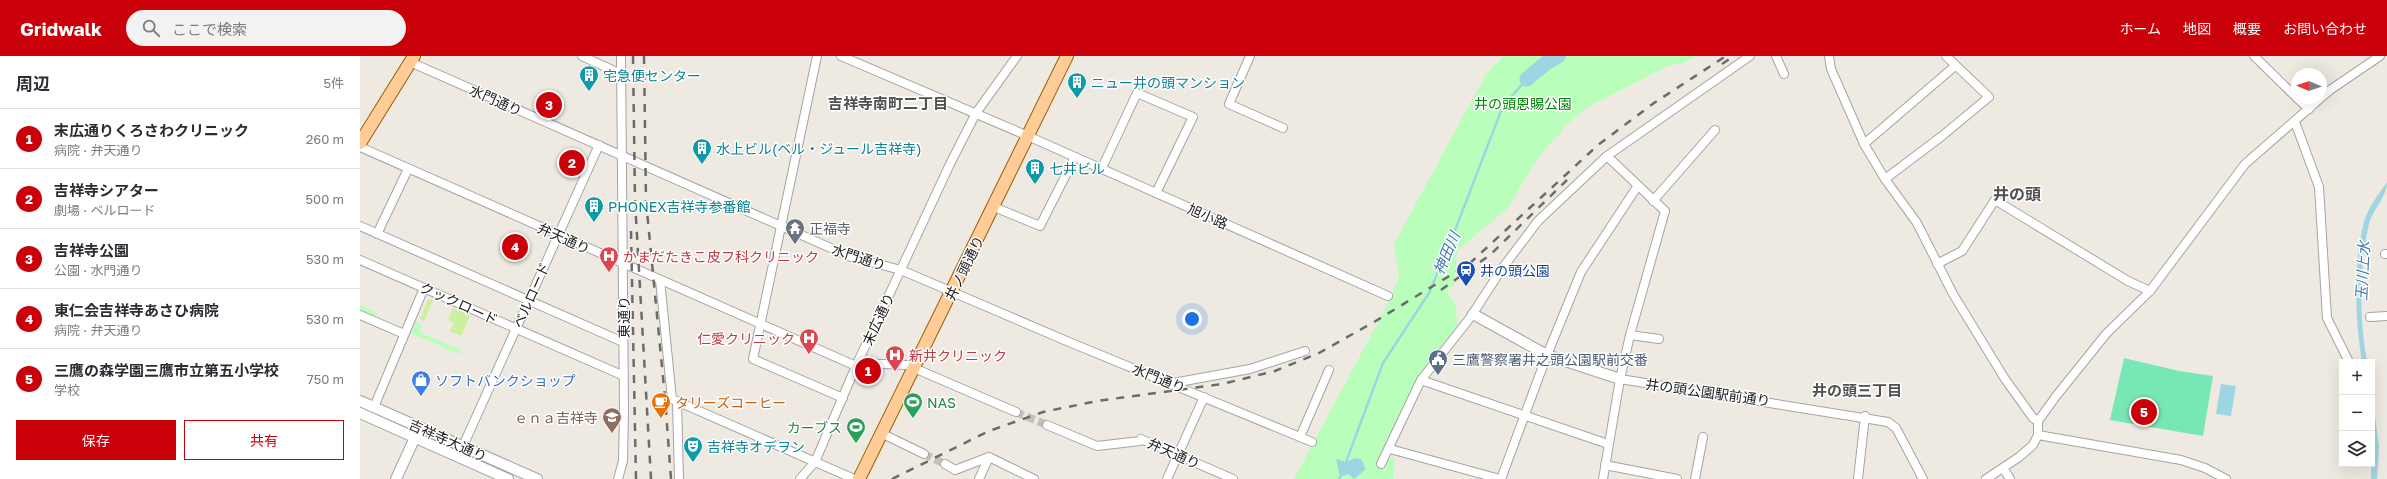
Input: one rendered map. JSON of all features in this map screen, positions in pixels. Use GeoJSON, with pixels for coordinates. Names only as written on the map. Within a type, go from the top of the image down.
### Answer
{"type":"FeatureCollection","features":[{"type":"Feature","properties":{"kind":"main road","name":"井ノ頭通り"},"geometry":{"type":"LineString","coordinates":[[859,479],[1067,56]]}},
{"type":"Feature","properties":{"kind":"main road"},"geometry":{"type":"LineString","coordinates":[[360,143],[412,59]]}},
{"type":"Feature","properties":{"kind":"street"},"geometry":{"type":"LineString","coordinates":[[582,56],[621,74]]}},
{"type":"Feature","properties":{"kind":"street","name":"東通り"},"geometry":{"type":"LineString","coordinates":[[618,479],[623,461],[624,376],[621,56]]}},
{"type":"Feature","properties":{"kind":"street"},"geometry":{"type":"LineString","coordinates":[[817,56],[779,226],[753,359],[843,398]]}},
{"type":"Feature","properties":{"kind":"street","name":"旭小路"},"geometry":{"type":"LineString","coordinates":[[841,56],[852,58],[1101,170],[1388,296]]}},
{"type":"Feature","properties":{"kind":"street","name":"末広通り"},"geometry":{"type":"LineString","coordinates":[[800,479],[815,462],[857,365],[950,164],[976,113],[1016,56]]}},
{"type":"Feature","properties":{"kind":"street"},"geometry":{"type":"LineString","coordinates":[[1240,56],[1249,58],[1229,104],[1283,128]]}},
{"type":"Feature","properties":{"kind":"street"},"geometry":{"type":"LineString","coordinates":[[1381,464],[1390,449],[1421,380],[1473,314],[1501,270],[1522,244],[1538,220],[1607,156],[1750,56]]}},
{"type":"Feature","properties":{"kind":"street"},"geometry":{"type":"LineString","coordinates":[[1776,56],[1784,74]]}},
{"type":"Feature","properties":{"kind":"street"},"geometry":{"type":"LineString","coordinates":[[1829,56],[1831,69],[1864,144],[1885,179],[1917,223],[1937,264],[2005,379],[2033,418],[2038,421]]}},
{"type":"Feature","properties":{"kind":"street"},"geometry":{"type":"LineString","coordinates":[[1885,179],[1989,97],[1946,56]]}},
{"type":"Feature","properties":{"kind":"street"},"geometry":{"type":"LineString","coordinates":[[2254,56],[2291,92]]}},
{"type":"Feature","properties":{"kind":"street"},"geometry":{"type":"LineString","coordinates":[[1986,479],[2033,445],[2038,435],[2038,421],[2106,334],[2150,291],[2245,164],[2330,90],[2380,56]]}},
{"type":"Feature","properties":{"kind":"street","name":"水門通り"},"geometry":{"type":"LineString","coordinates":[[412,59],[599,145],[851,257],[901,270],[1069,342],[1172,383],[1312,442]]}},
{"type":"Feature","properties":{"kind":"street"},"geometry":{"type":"LineString","coordinates":[[1864,144],[1955,66]]}},
{"type":"Feature","properties":{"kind":"street"},"geometry":{"type":"LineString","coordinates":[[1101,170],[1137,93],[1193,117],[1156,193]]}},
{"type":"Feature","properties":{"kind":"street"},"geometry":{"type":"LineString","coordinates":[[2304,104],[2309,109]]}},
{"type":"Feature","properties":{"kind":"street"},"geometry":{"type":"LineString","coordinates":[[2295,122],[2319,187],[2327,318],[2348,359]]}},
{"type":"Feature","properties":{"kind":"street"},"geometry":{"type":"LineString","coordinates":[[1653,201],[1715,130]]}},
{"type":"Feature","properties":{"kind":"street","name":"ベルロード"},"geometry":{"type":"LineString","coordinates":[[463,446],[599,145]]}},
{"type":"Feature","properties":{"kind":"street","name":"弁天通り"},"geometry":{"type":"LineString","coordinates":[[360,148],[759,324],[857,365],[907,365],[914,367],[1016,412]]}},
{"type":"Feature","properties":{"kind":"street"},"geometry":{"type":"LineString","coordinates":[[1603,479],[1620,379],[1630,335],[1664,211],[1637,187],[1607,156]]}},
{"type":"Feature","properties":{"kind":"street"},"geometry":{"type":"LineString","coordinates":[[994,207],[1040,226],[1075,157]]}},
{"type":"Feature","properties":{"kind":"street"},"geometry":{"type":"LineString","coordinates":[[377,234],[408,169]]}},
{"type":"Feature","properties":{"kind":"street"},"geometry":{"type":"LineString","coordinates":[[1390,449],[1500,479],[1546,355],[1581,272],[1637,187]]}},
{"type":"Feature","properties":{"kind":"street"},"geometry":{"type":"LineString","coordinates":[[1937,264],[1962,251],[1995,200],[2128,281],[2150,291]]}},
{"type":"Feature","properties":{"kind":"street"},"geometry":{"type":"LineString","coordinates":[[360,226],[624,342]]}},
{"type":"Feature","properties":{"kind":"street","name":"クックロード"},"geometry":{"type":"LineString","coordinates":[[360,260],[624,376]]}},
{"type":"Feature","properties":{"kind":"street"},"geometry":{"type":"LineString","coordinates":[[660,280],[672,399],[854,479]]}},
{"type":"Feature","properties":{"kind":"street"},"geometry":{"type":"LineString","coordinates":[[374,407],[424,288]]}},
{"type":"Feature","properties":{"kind":"street","name":"井の頭公園駅前通り"},"geometry":{"type":"LineString","coordinates":[[1473,314],[1546,355],[1620,379],[1865,416],[1888,422],[1894,426],[1924,479]]}},
{"type":"Feature","properties":{"kind":"street"},"geometry":{"type":"LineString","coordinates":[[360,315],[404,334]]}},
{"type":"Feature","properties":{"kind":"street"},"geometry":{"type":"LineString","coordinates":[[2370,317],[2387,316]]}},
{"type":"Feature","properties":{"kind":"street"},"geometry":{"type":"LineString","coordinates":[[1630,335],[1660,339]]}},
{"type":"Feature","properties":{"kind":"street"},"geometry":{"type":"LineString","coordinates":[[1172,383],[1250,369],[1305,351]]}},
{"type":"Feature","properties":{"kind":"street"},"geometry":{"type":"LineString","coordinates":[[1300,437],[1328,370]]}},
{"type":"Feature","properties":{"kind":"street"},"geometry":{"type":"LineString","coordinates":[[1421,380],[1608,444]]}},
{"type":"Feature","properties":{"kind":"street"},"geometry":{"type":"LineString","coordinates":[[1166,479],[1204,397]]}},
{"type":"Feature","properties":{"kind":"street","name":"吉祥寺大通り"},"geometry":{"type":"LineString","coordinates":[[360,401],[537,479]]}},
{"type":"Feature","properties":{"kind":"street"},"geometry":{"type":"LineString","coordinates":[[677,401],[679,479]]}},
{"type":"Feature","properties":{"kind":"street","name":"吉祥寺大通り"},"geometry":{"type":"LineString","coordinates":[[360,413],[508,479]]}},
{"type":"Feature","properties":{"kind":"street"},"geometry":{"type":"LineString","coordinates":[[1858,479],[1865,416]]}},
{"type":"Feature","properties":{"kind":"street","name":"弁天通り"},"geometry":{"type":"LineString","coordinates":[[1047,426],[1097,446],[1140,441],[1141,438],[1232,479]]}},
{"type":"Feature","properties":{"kind":"street"},"geometry":{"type":"LineString","coordinates":[[396,479],[420,428]]}},
{"type":"Feature","properties":{"kind":"street"},"geometry":{"type":"LineString","coordinates":[[881,433],[924,454]]}},
{"type":"Feature","properties":{"kind":"street"},"geometry":{"type":"LineString","coordinates":[[2038,435],[2181,460],[2205,468],[2226,479]]}},
{"type":"Feature","properties":{"kind":"street"},"geometry":{"type":"LineString","coordinates":[[1695,479],[1703,437]]}},
{"type":"Feature","properties":{"kind":"street"},"geometry":{"type":"LineString","coordinates":[[944,464],[955,470],[988,457],[1034,479]]}},
{"type":"Feature","properties":{"kind":"street"},"geometry":{"type":"LineString","coordinates":[[978,479],[988,457]]}},
{"type":"Feature","properties":{"kind":"street"},"geometry":{"type":"LineString","coordinates":[[1605,465],[1677,479]]}},
{"type":"Feature","properties":{"kind":"street"},"geometry":{"type":"LineString","coordinates":[[2003,468],[2010,479]]}},
{"type":"Feature","properties":{"kind":"green space","name":"井の頭恩賜公園"},"geometry":{"type":"Polygon","coordinates":[[[1503,56],[1697,56],[1683,63],[1668,66],[1588,107],[1562,128],[1563,130],[1532,167],[1508,208],[1457,251],[1454,285],[1446,291],[1456,305],[1457,326],[1420,375],[1384,456],[1395,460],[1393,479],[1294,479],[1384,311],[1399,278],[1394,244],[1486,74],[1503,56]]]}},
{"type":"Feature","properties":{"kind":"green space"},"geometry":{"type":"Polygon","coordinates":[[[544,90],[563,99],[555,120],[535,112],[544,90]]]}},
{"type":"Feature","properties":{"kind":"green space"},"geometry":{"type":"Polygon","coordinates":[[[428,299],[433,300],[424,321],[420,319],[428,299]]]}},
{"type":"Feature","properties":{"kind":"green space"},"geometry":{"type":"Polygon","coordinates":[[[360,305],[377,313],[375,317],[360,310],[360,305]]]}},
{"type":"Feature","properties":{"kind":"green space"},"geometry":{"type":"Polygon","coordinates":[[[453,308],[470,316],[461,336],[450,331],[454,323],[448,320],[453,308]]]}},
{"type":"Feature","properties":{"kind":"green space"},"geometry":{"type":"Polygon","coordinates":[[[416,322],[422,325],[419,332],[461,350],[459,354],[411,333],[416,322]]]}},
{"type":"Feature","properties":{"kind":"green space"},"geometry":{"type":"Polygon","coordinates":[[[2124,358],[2179,371],[2213,376],[2203,436],[2110,420],[2124,358]]]}},
{"type":"Feature","properties":{"kind":"water","name":"玉川上水"},"geometry":{"type":"Polygon","coordinates":[[[2387,182],[2385,193],[2369,224],[2363,258],[2361,311],[2366,359],[2362,359],[2356,292],[2358,255],[2364,222],[2374,201],[2387,182]]]}},
{"type":"Feature","properties":{"kind":"water"},"geometry":{"type":"Polygon","coordinates":[[[2221,384],[2236,386],[2231,416],[2216,414],[2221,384]]]}},
{"type":"Feature","properties":{"kind":"water"},"geometry":{"type":"Polygon","coordinates":[[[2375,416],[2379,447],[2377,479],[2371,479],[2371,467],[2375,467],[2375,416]]]}},
{"type":"Feature","properties":{"kind":"water"},"geometry":{"type":"Polygon","coordinates":[[[1355,458],[1361,459],[1366,469],[1354,479],[1348,474],[1340,477],[1336,459],[1346,462],[1355,458]]]}},
{"type":"Feature","properties":{"kind":"waterway","name":"神田川"},"geometry":{"type":"LineString","coordinates":[[1527,79],[1546,63],[1558,56]]}},
{"type":"Feature","properties":{"kind":"waterway","name":"神田川"},"geometry":{"type":"LineString","coordinates":[[1346,462],[1383,363],[1429,293],[1447,251],[1503,106],[1527,79]]}},
{"type":"Feature","properties":{"kind":"tunnel"},"geometry":{"type":"LineString","coordinates":[[1016,412],[1047,425]]}},
{"type":"Feature","properties":{"kind":"tunnel"},"geometry":{"type":"LineString","coordinates":[[924,454],[945,464]]}},
{"type":"Feature","properties":{"kind":"railway"},"geometry":{"type":"LineString","coordinates":[[633,56],[635,201],[651,479]]}},
{"type":"Feature","properties":{"kind":"railway"},"geometry":{"type":"LineString","coordinates":[[644,56],[646,201],[665,398],[671,479]]}},
{"type":"Feature","properties":{"kind":"railway"},"geometry":{"type":"LineString","coordinates":[[892,479],[989,431],[1043,412],[1097,401],[1222,384],[1275,371],[1319,353],[1374,322],[1469,264],[1598,145],[1654,103],[1726,56]]}},
{"type":"Feature","properties":{"kind":"railway"},"geometry":{"type":"LineString","coordinates":[[1722,64],[1734,56]]}},
{"type":"Feature","properties":{"kind":"railway"},"geometry":{"type":"LineString","coordinates":[[1441,290],[1490,255],[1567,180]]}},
{"type":"Feature","properties":{"kind":"railway"},"geometry":{"type":"LineString","coordinates":[[631,231],[636,479]]}},
{"type":"Feature","properties":{"kind":"place","name":"宅急便センター"},"geometry":{"type":"Point","coordinates":[589,92]}},
{"type":"Feature","properties":{"kind":"place","name":"ニュー井の頭マンション"},"geometry":{"type":"Point","coordinates":[1077,99]}},
{"type":"Feature","properties":{"kind":"place","name":"吉祥寺公園"},"geometry":{"type":"Point","coordinates":[549,105]}},
{"type":"Feature","properties":{"kind":"place","name":"吉祥寺シアター"},"geometry":{"type":"Point","coordinates":[572,163]}},
{"type":"Feature","properties":{"kind":"place","name":"水上ビル(ベル・ジュール吉祥寺)"},"geometry":{"type":"Point","coordinates":[702,165]}},
{"type":"Feature","properties":{"kind":"place","name":"七井ビル"},"geometry":{"type":"Point","coordinates":[1035,185]}},
{"type":"Feature","properties":{"kind":"place","name":"PHONEX吉祥寺参番館"},"geometry":{"type":"Point","coordinates":[594,223]}},
{"type":"Feature","properties":{"kind":"place","name":"正福寺"},"geometry":{"type":"Point","coordinates":[795,245]}},
{"type":"Feature","properties":{"kind":"place","name":"東仁会吉祥寺あさひ病院"},"geometry":{"type":"Point","coordinates":[515,247]}},
{"type":"Feature","properties":{"kind":"place","name":"かまだたきこ皮フ科クリニック"},"geometry":{"type":"Point","coordinates":[609,273]}},
{"type":"Feature","properties":{"kind":"place","name":"井の頭公園"},"geometry":{"type":"Point","coordinates":[1466,287]}},
{"type":"Feature","properties":{"kind":"place","name":"仁愛クリニック"},"geometry":{"type":"Point","coordinates":[809,355]}},
{"type":"Feature","properties":{"kind":"place","name":"末広通りくろさわクリニック"},"geometry":{"type":"Point","coordinates":[868,371]}},
{"type":"Feature","properties":{"kind":"place","name":"新井クリニック"},"geometry":{"type":"Point","coordinates":[895,372]}},
{"type":"Feature","properties":{"kind":"place","name":"三鷹警察署井之頭公園駅前交番"},"geometry":{"type":"Point","coordinates":[1438,376]}},
{"type":"Feature","properties":{"kind":"place","name":"ソフトバンクショップ"},"geometry":{"type":"Point","coordinates":[421,397]}},
{"type":"Feature","properties":{"kind":"place","name":"三鷹の森学園三鷹市立第五小学校"},"geometry":{"type":"Point","coordinates":[2144,412]}},
{"type":"Feature","properties":{"kind":"place","name":"タリーズコーヒー"},"geometry":{"type":"Point","coordinates":[661,419]}},
{"type":"Feature","properties":{"kind":"place","name":"NAS"},"geometry":{"type":"Point","coordinates":[913,419]}},
{"type":"Feature","properties":{"kind":"place","name":"ｅｎａ吉祥寺"},"geometry":{"type":"Point","coordinates":[612,434]}},
{"type":"Feature","properties":{"kind":"place","name":"カーブス"},"geometry":{"type":"Point","coordinates":[856,444]}},
{"type":"Feature","properties":{"kind":"place","name":"吉祥寺オデヲン"},"geometry":{"type":"Point","coordinates":[693,463]}},
{"type":"Feature","properties":{"kind":"district","name":"吉祥寺南町二丁目"},"geometry":{"type":"Point","coordinates":[888,103]}},
{"type":"Feature","properties":{"kind":"district","name":"井の頭"},"geometry":{"type":"Point","coordinates":[2017,194]}},
{"type":"Feature","properties":{"kind":"district","name":"井の頭三丁目"},"geometry":{"type":"Point","coordinates":[1857,390]}}]}
